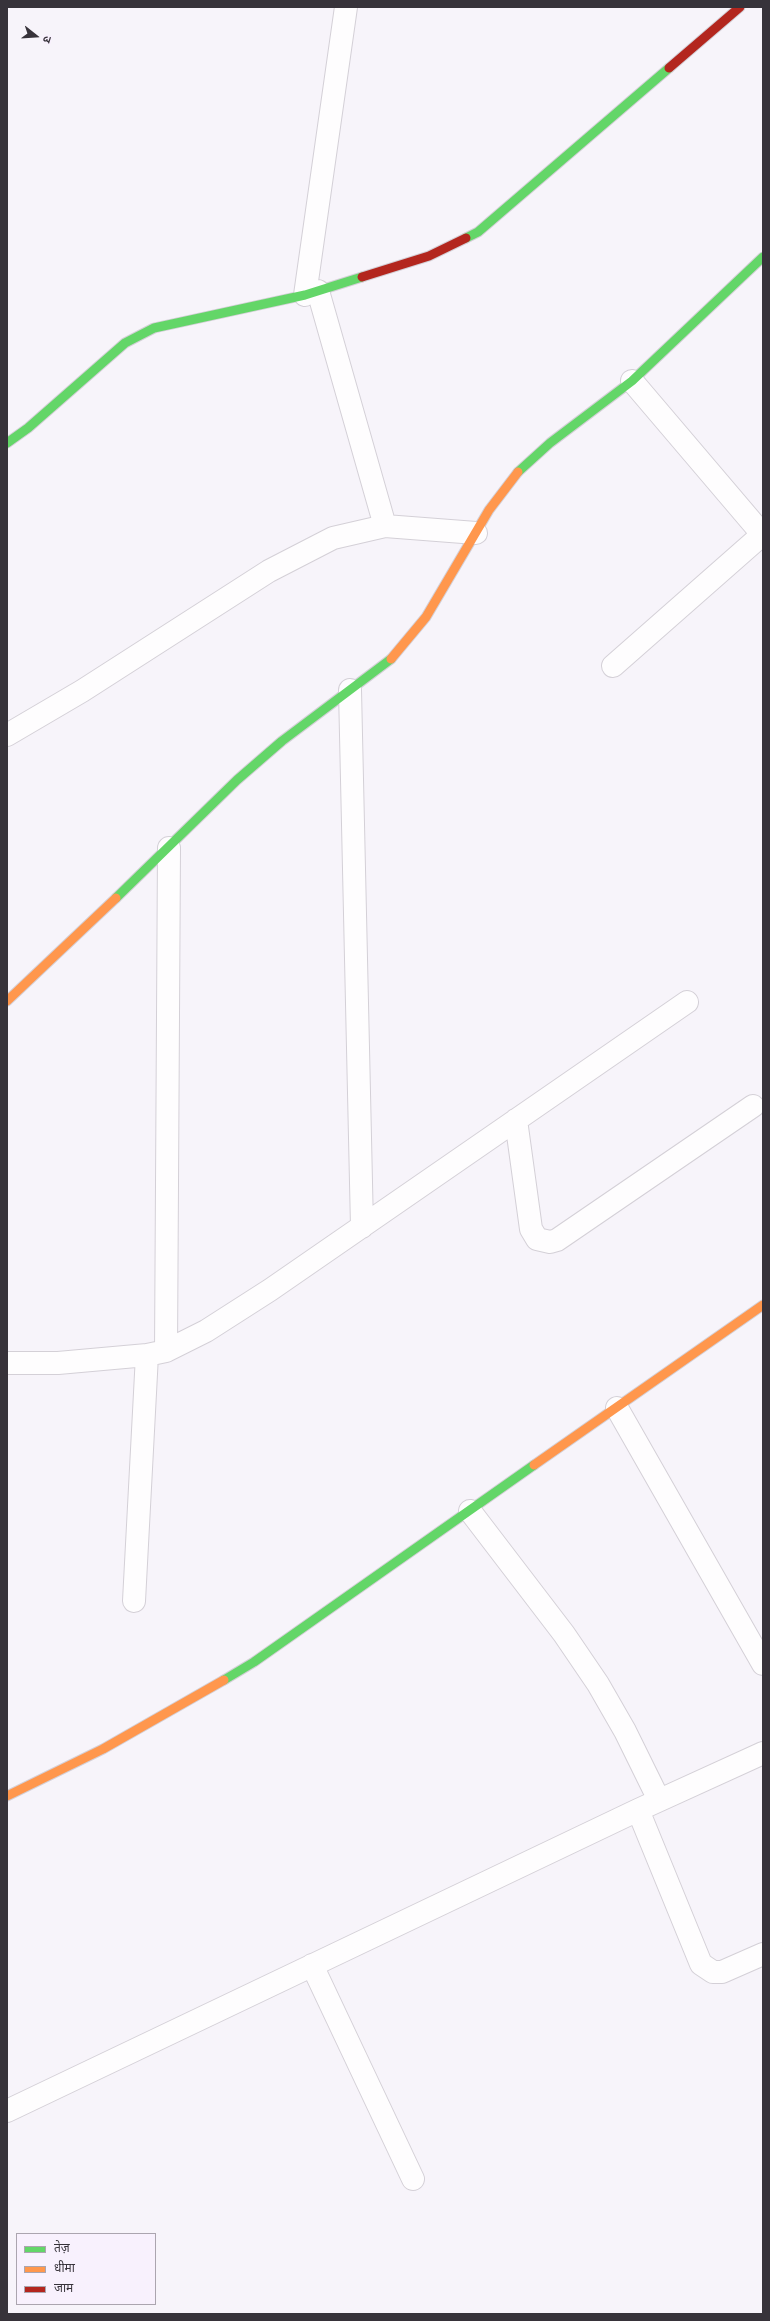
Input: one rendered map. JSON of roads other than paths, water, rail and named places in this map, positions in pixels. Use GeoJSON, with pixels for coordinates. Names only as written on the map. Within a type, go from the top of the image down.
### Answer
{"type":"FeatureCollection","features":[{"type":"Feature","properties":{"kind":"street"},"geometry":{"type":"LineString","coordinates":[[346,7],[311,293],[385,526]]}},
{"type":"Feature","properties":{"kind":"street"},"geometry":{"type":"LineString","coordinates":[[7,443],[28,428],[125,343],[154,328],[311,293],[429,256],[478,232],[740,7]]}},
{"type":"Feature","properties":{"kind":"street"},"geometry":{"type":"LineString","coordinates":[[7,1001],[169,848],[237,780],[282,741],[385,665],[406,643],[426,617],[489,510],[515,475],[533,457],[632,381],[763,258]]}},
{"type":"Feature","properties":{"kind":"street"},"geometry":{"type":"LineString","coordinates":[[613,666],[763,535],[632,381]]}},
{"type":"Feature","properties":{"kind":"street"},"geometry":{"type":"LineString","coordinates":[[7,735],[82,691],[269,571],[333,538],[385,526],[476,533]]}},
{"type":"Feature","properties":{"kind":"street"},"geometry":{"type":"LineString","coordinates":[[350,690],[362,1227]]}},
{"type":"Feature","properties":{"kind":"street"},"geometry":{"type":"LineString","coordinates":[[134,1600],[156,1353],[169,848]]}},
{"type":"Feature","properties":{"kind":"street"},"geometry":{"type":"LineString","coordinates":[[7,1363],[58,1363],[156,1353],[206,1331],[362,1227],[687,1002]]}},
{"type":"Feature","properties":{"kind":"street"},"geometry":{"type":"LineString","coordinates":[[516,1120],[531,1229],[537,1239],[550,1242],[557,1240],[753,1106]]}},
{"type":"Feature","properties":{"kind":"street"},"geometry":{"type":"LineString","coordinates":[[7,1796],[103,1750],[254,1662],[763,1305]]}},
{"type":"Feature","properties":{"kind":"street"},"geometry":{"type":"LineString","coordinates":[[617,1408],[763,1664]]}},
{"type":"Feature","properties":{"kind":"street"},"geometry":{"type":"LineString","coordinates":[[470,1511],[564,1634],[598,1684],[625,1731],[659,1800]]}},
{"type":"Feature","properties":{"kind":"street"},"geometry":{"type":"LineString","coordinates":[[7,2111],[659,1800],[763,1753]]}},
{"type":"Feature","properties":{"kind":"street"},"geometry":{"type":"LineString","coordinates":[[638,1810],[701,1964],[712,1972],[722,1972],[763,1954]]}},
{"type":"Feature","properties":{"kind":"street"},"geometry":{"type":"LineString","coordinates":[[312,1965],[413,2179]]}}]}
